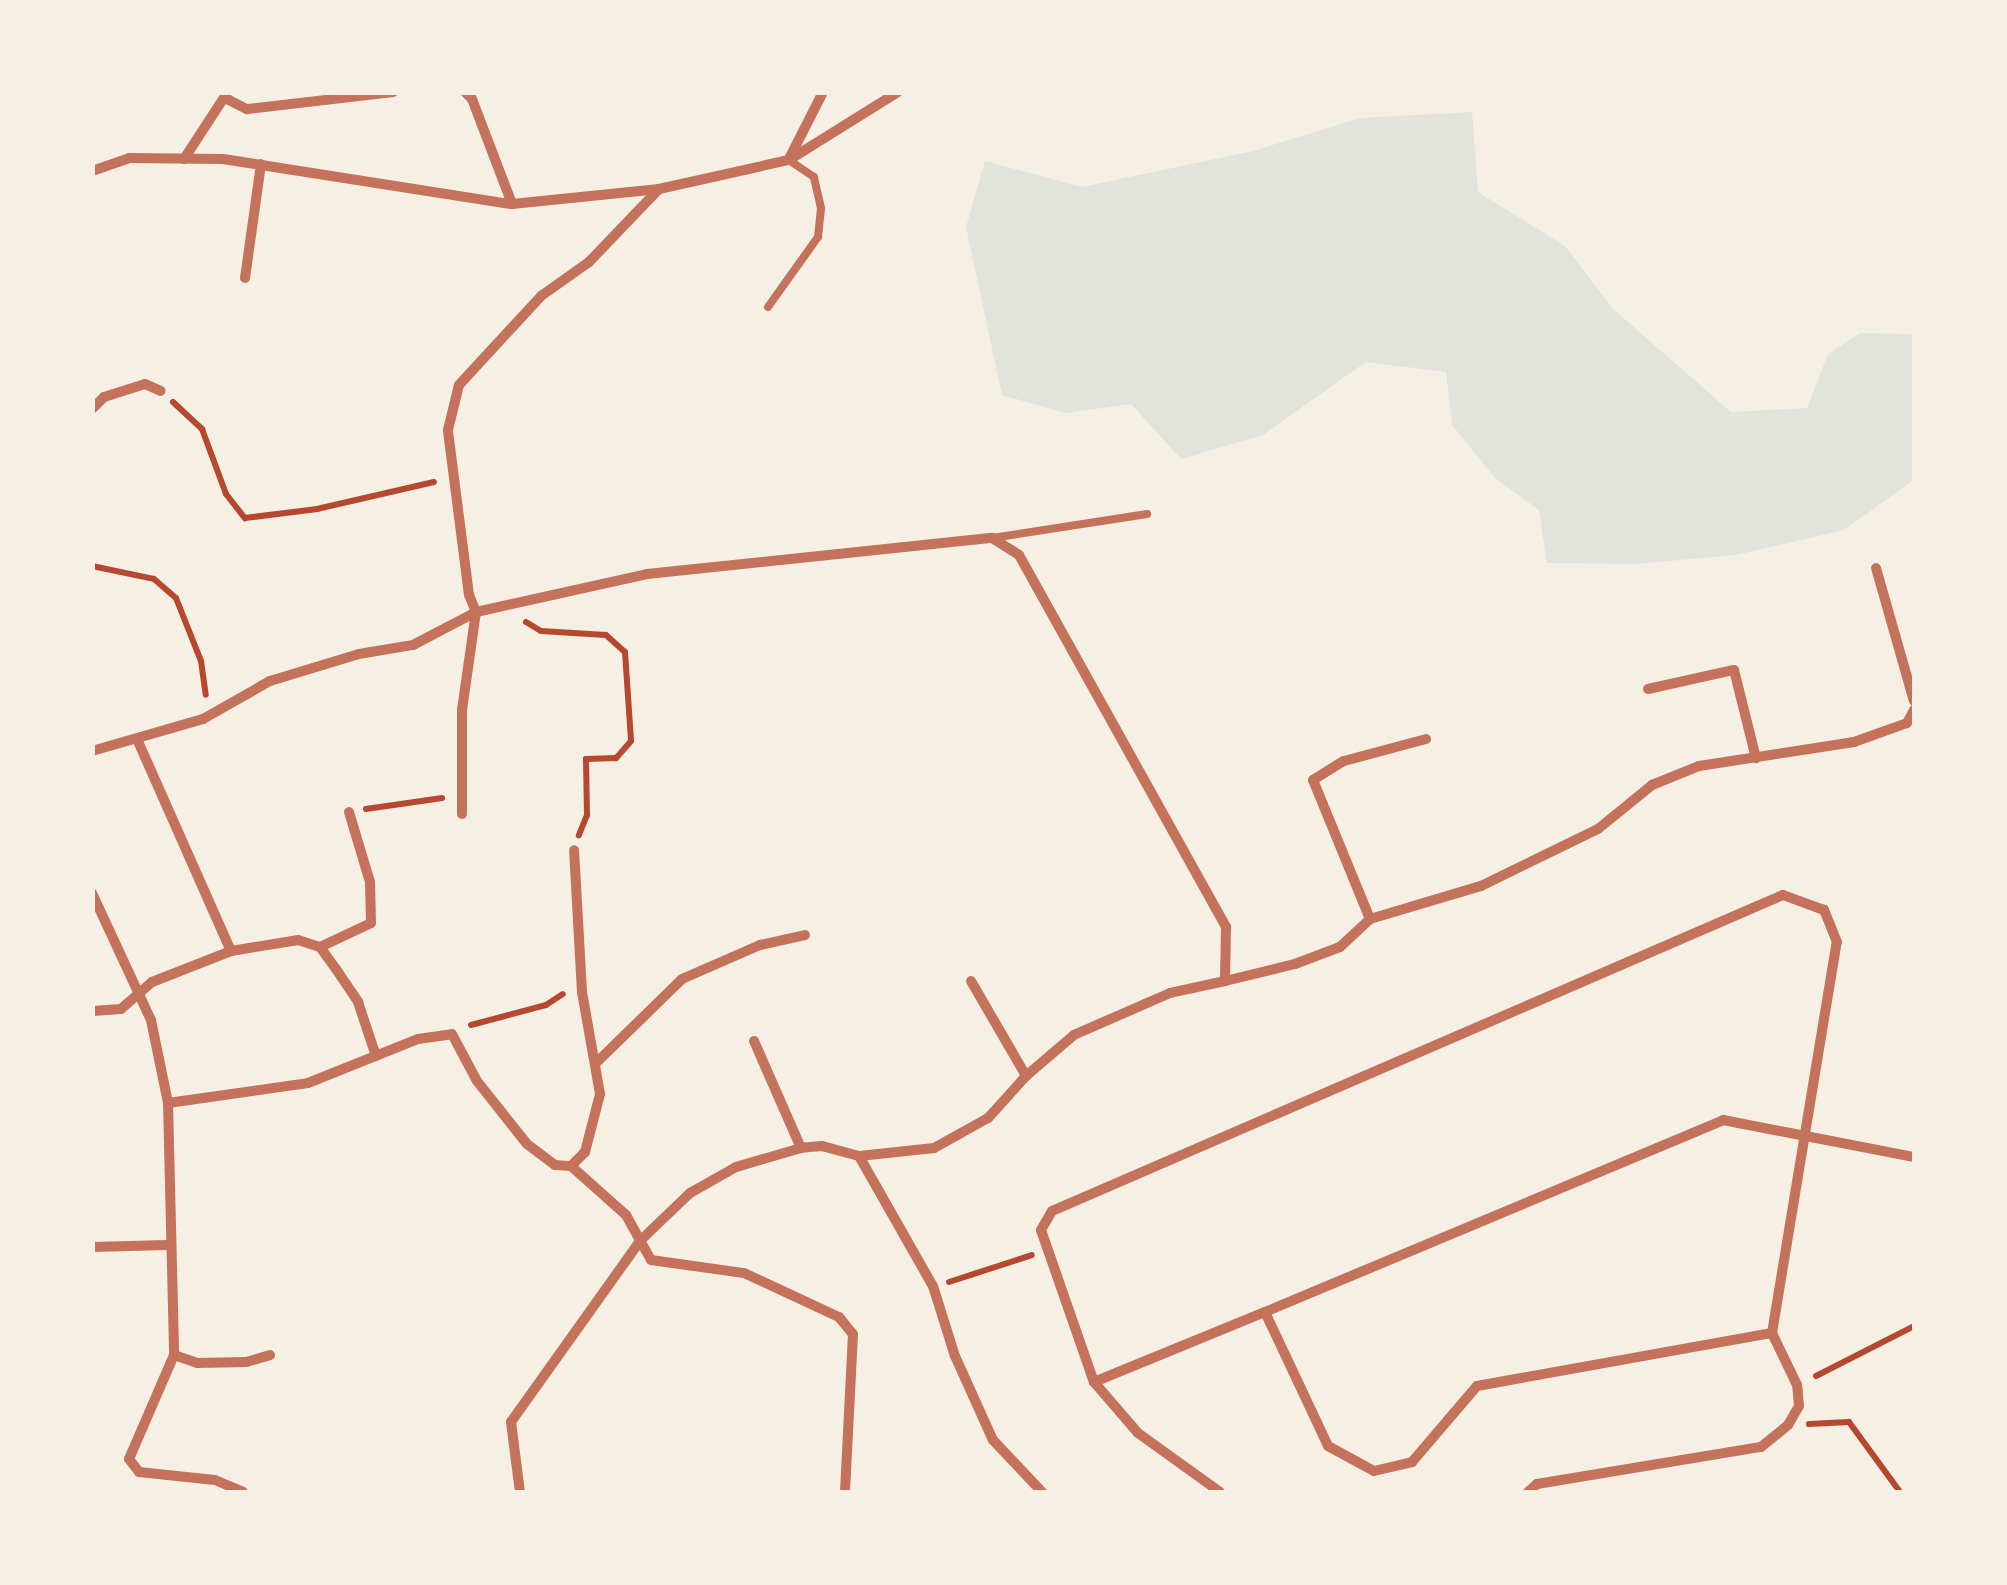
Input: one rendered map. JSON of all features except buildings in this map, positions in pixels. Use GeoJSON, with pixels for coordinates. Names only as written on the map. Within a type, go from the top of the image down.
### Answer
{"type":"FeatureCollection","features":[{"type":"Feature","properties":{"kind":"street"},"geometry":{"type":"LineString","coordinates":[[184,158],[226,95],[247,109],[378,98],[393,92]]}},
{"type":"Feature","properties":{"kind":"street"},"geometry":{"type":"LineString","coordinates":[[465,92],[472,99],[512,204]]}},
{"type":"Feature","properties":{"kind":"street"},"geometry":{"type":"LineString","coordinates":[[789,160],[823,92]]}},
{"type":"Feature","properties":{"kind":"street"},"geometry":{"type":"LineString","coordinates":[[92,171],[129,158],[261,164],[512,204],[659,189],[789,160],[898,92]]}},
{"type":"Feature","properties":{"kind":"street"},"geometry":{"type":"LineString","coordinates":[[245,278],[261,164]]}},
{"type":"Feature","properties":{"kind":"street"},"geometry":{"type":"LineString","coordinates":[[462,814],[462,710],[476,612],[469,595],[448,430],[459,386],[540,296],[589,262],[659,189]]}},
{"type":"Feature","properties":{"kind":"street"},"geometry":{"type":"LineString","coordinates":[[92,410],[104,397],[144,384],[161,391]]}},
{"type":"Feature","properties":{"kind":"street"},"geometry":{"type":"LineString","coordinates":[[92,751],[214,713],[270,681],[359,654],[413,645],[476,612],[504,609],[647,574],[992,538],[1019,555],[1226,927],[1225,980]]}},
{"type":"Feature","properties":{"kind":"street"},"geometry":{"type":"LineString","coordinates":[[1876,568],[1914,701]]}},
{"type":"Feature","properties":{"kind":"street"},"geometry":{"type":"LineString","coordinates":[[1648,689],[1734,670],[1756,758]]}},
{"type":"Feature","properties":{"kind":"street"},"geometry":{"type":"LineString","coordinates":[[520,1492],[511,1422],[640,1241],[690,1193],[736,1167],[822,1146],[859,1156],[934,1148],[988,1118],[1026,1076],[1074,1034],[1170,992],[1340,947],[1370,918],[1481,886],[1598,829],[1652,785],[1699,766],[1854,742],[1908,723],[1914,710]]}},
{"type":"Feature","properties":{"kind":"street"},"geometry":{"type":"LineString","coordinates":[[137,739],[231,952]]}},
{"type":"Feature","properties":{"kind":"street"},"geometry":{"type":"LineString","coordinates":[[1370,918],[1313,780],[1344,761],[1426,739]]}},
{"type":"Feature","properties":{"kind":"street"},"geometry":{"type":"LineString","coordinates":[[320,947],[372,923],[370,882],[350,812]]}},
{"type":"Feature","properties":{"kind":"street"},"geometry":{"type":"LineString","coordinates":[[572,1166],[585,1152],[596,1124],[600,1094],[582,992],[574,850]]}},
{"type":"Feature","properties":{"kind":"street"},"geometry":{"type":"LineString","coordinates":[[92,892],[152,1020],[168,1103],[168,1245],[174,1355],[130,1459],[139,1472],[215,1480],[244,1492]]}},
{"type":"Feature","properties":{"kind":"street"},"geometry":{"type":"LineString","coordinates":[[1220,1492],[1138,1433],[1094,1382],[1041,1230],[1052,1211],[1783,895],[1824,910],[1837,942],[1772,1333],[1796,1385],[1799,1406],[1788,1425],[1762,1447],[1536,1484],[1528,1492]]}},
{"type":"Feature","properties":{"kind":"street"},"geometry":{"type":"LineString","coordinates":[[596,1063],[682,979],[760,945],[806,934]]}},
{"type":"Feature","properties":{"kind":"street"},"geometry":{"type":"LineString","coordinates":[[92,1011],[121,1009],[152,982],[231,952],[298,940],[320,947],[358,1002],[376,1056]]}},
{"type":"Feature","properties":{"kind":"street"},"geometry":{"type":"LineString","coordinates":[[971,981],[1026,1076]]}},
{"type":"Feature","properties":{"kind":"street"},"geometry":{"type":"LineString","coordinates":[[168,1103],[308,1083],[418,1038],[452,1034],[477,1080],[527,1144],[555,1165],[572,1166],[626,1216],[651,1260],[744,1273],[839,1317],[853,1334],[845,1492]]}},
{"type":"Feature","properties":{"kind":"street"},"geometry":{"type":"LineString","coordinates":[[754,1041],[802,1148]]}},
{"type":"Feature","properties":{"kind":"street"},"geometry":{"type":"LineString","coordinates":[[1094,1382],[1723,1120],[1805,1132],[1914,1156]]}},
{"type":"Feature","properties":{"kind":"street"},"geometry":{"type":"LineString","coordinates":[[859,1156],[933,1286],[955,1356],[993,1440],[1042,1492]]}},
{"type":"Feature","properties":{"kind":"street"},"geometry":{"type":"LineString","coordinates":[[92,1247],[168,1245]]}},
{"type":"Feature","properties":{"kind":"street"},"geometry":{"type":"LineString","coordinates":[[1265,1312],[1328,1446],[1374,1471],[1412,1462],[1477,1386],[1772,1333]]}},
{"type":"Feature","properties":{"kind":"street"},"geometry":{"type":"LineString","coordinates":[[174,1355],[198,1363],[246,1362],[270,1355]]}},
{"type":"Feature","properties":{"kind":"lane"},"geometry":{"type":"LineString","coordinates":[[768,307],[818,238],[821,208],[814,178],[789,160]]}},
{"type":"Feature","properties":{"kind":"lane"},"geometry":{"type":"LineString","coordinates":[[992,538],[1147,514]]}},
{"type":"Feature","properties":{"kind":"path"},"geometry":{"type":"LineString","coordinates":[[161,391],[202,429],[226,494],[245,518],[317,510],[404,486],[452,480]]}},
{"type":"Feature","properties":{"kind":"path"},"geometry":{"type":"LineString","coordinates":[[92,566],[154,580],[176,598],[201,661],[204,690],[214,713]]}},
{"type":"Feature","properties":{"kind":"path"},"geometry":{"type":"LineString","coordinates":[[504,609],[541,631],[606,635],[626,652],[631,741],[616,758],[586,760],[587,815],[574,850]]}},
{"type":"Feature","properties":{"kind":"path"},"geometry":{"type":"LineString","coordinates":[[350,812],[462,796]]}},
{"type":"Feature","properties":{"kind":"path"},"geometry":{"type":"LineString","coordinates":[[452,1034],[546,1005],[567,991],[582,992]]}},
{"type":"Feature","properties":{"kind":"path"},"geometry":{"type":"LineString","coordinates":[[933,1286],[1048,1250]]}},
{"type":"Feature","properties":{"kind":"path"},"geometry":{"type":"LineString","coordinates":[[1796,1385],[1914,1326]]}},
{"type":"Feature","properties":{"kind":"path"},"geometry":{"type":"LineString","coordinates":[[1788,1425],[1850,1422],[1900,1492]]}},
{"type":"Feature","properties":{"kind":"shaded area"},"geometry":{"type":"Polygon","coordinates":[[[1472,112],[1478,192],[1565,246],[1613,309],[1731,412],[1807,408],[1828,354],[1860,333],[1914,334],[1914,480],[1844,530],[1736,555],[1635,564],[1547,563],[1539,510],[1496,479],[1452,425],[1446,372],[1366,362],[1263,435],[1181,459],[1131,404],[1066,413],[1002,395],[966,227],[985,161],[1082,187],[1253,151],[1360,118],[1472,112]]]}}]}
